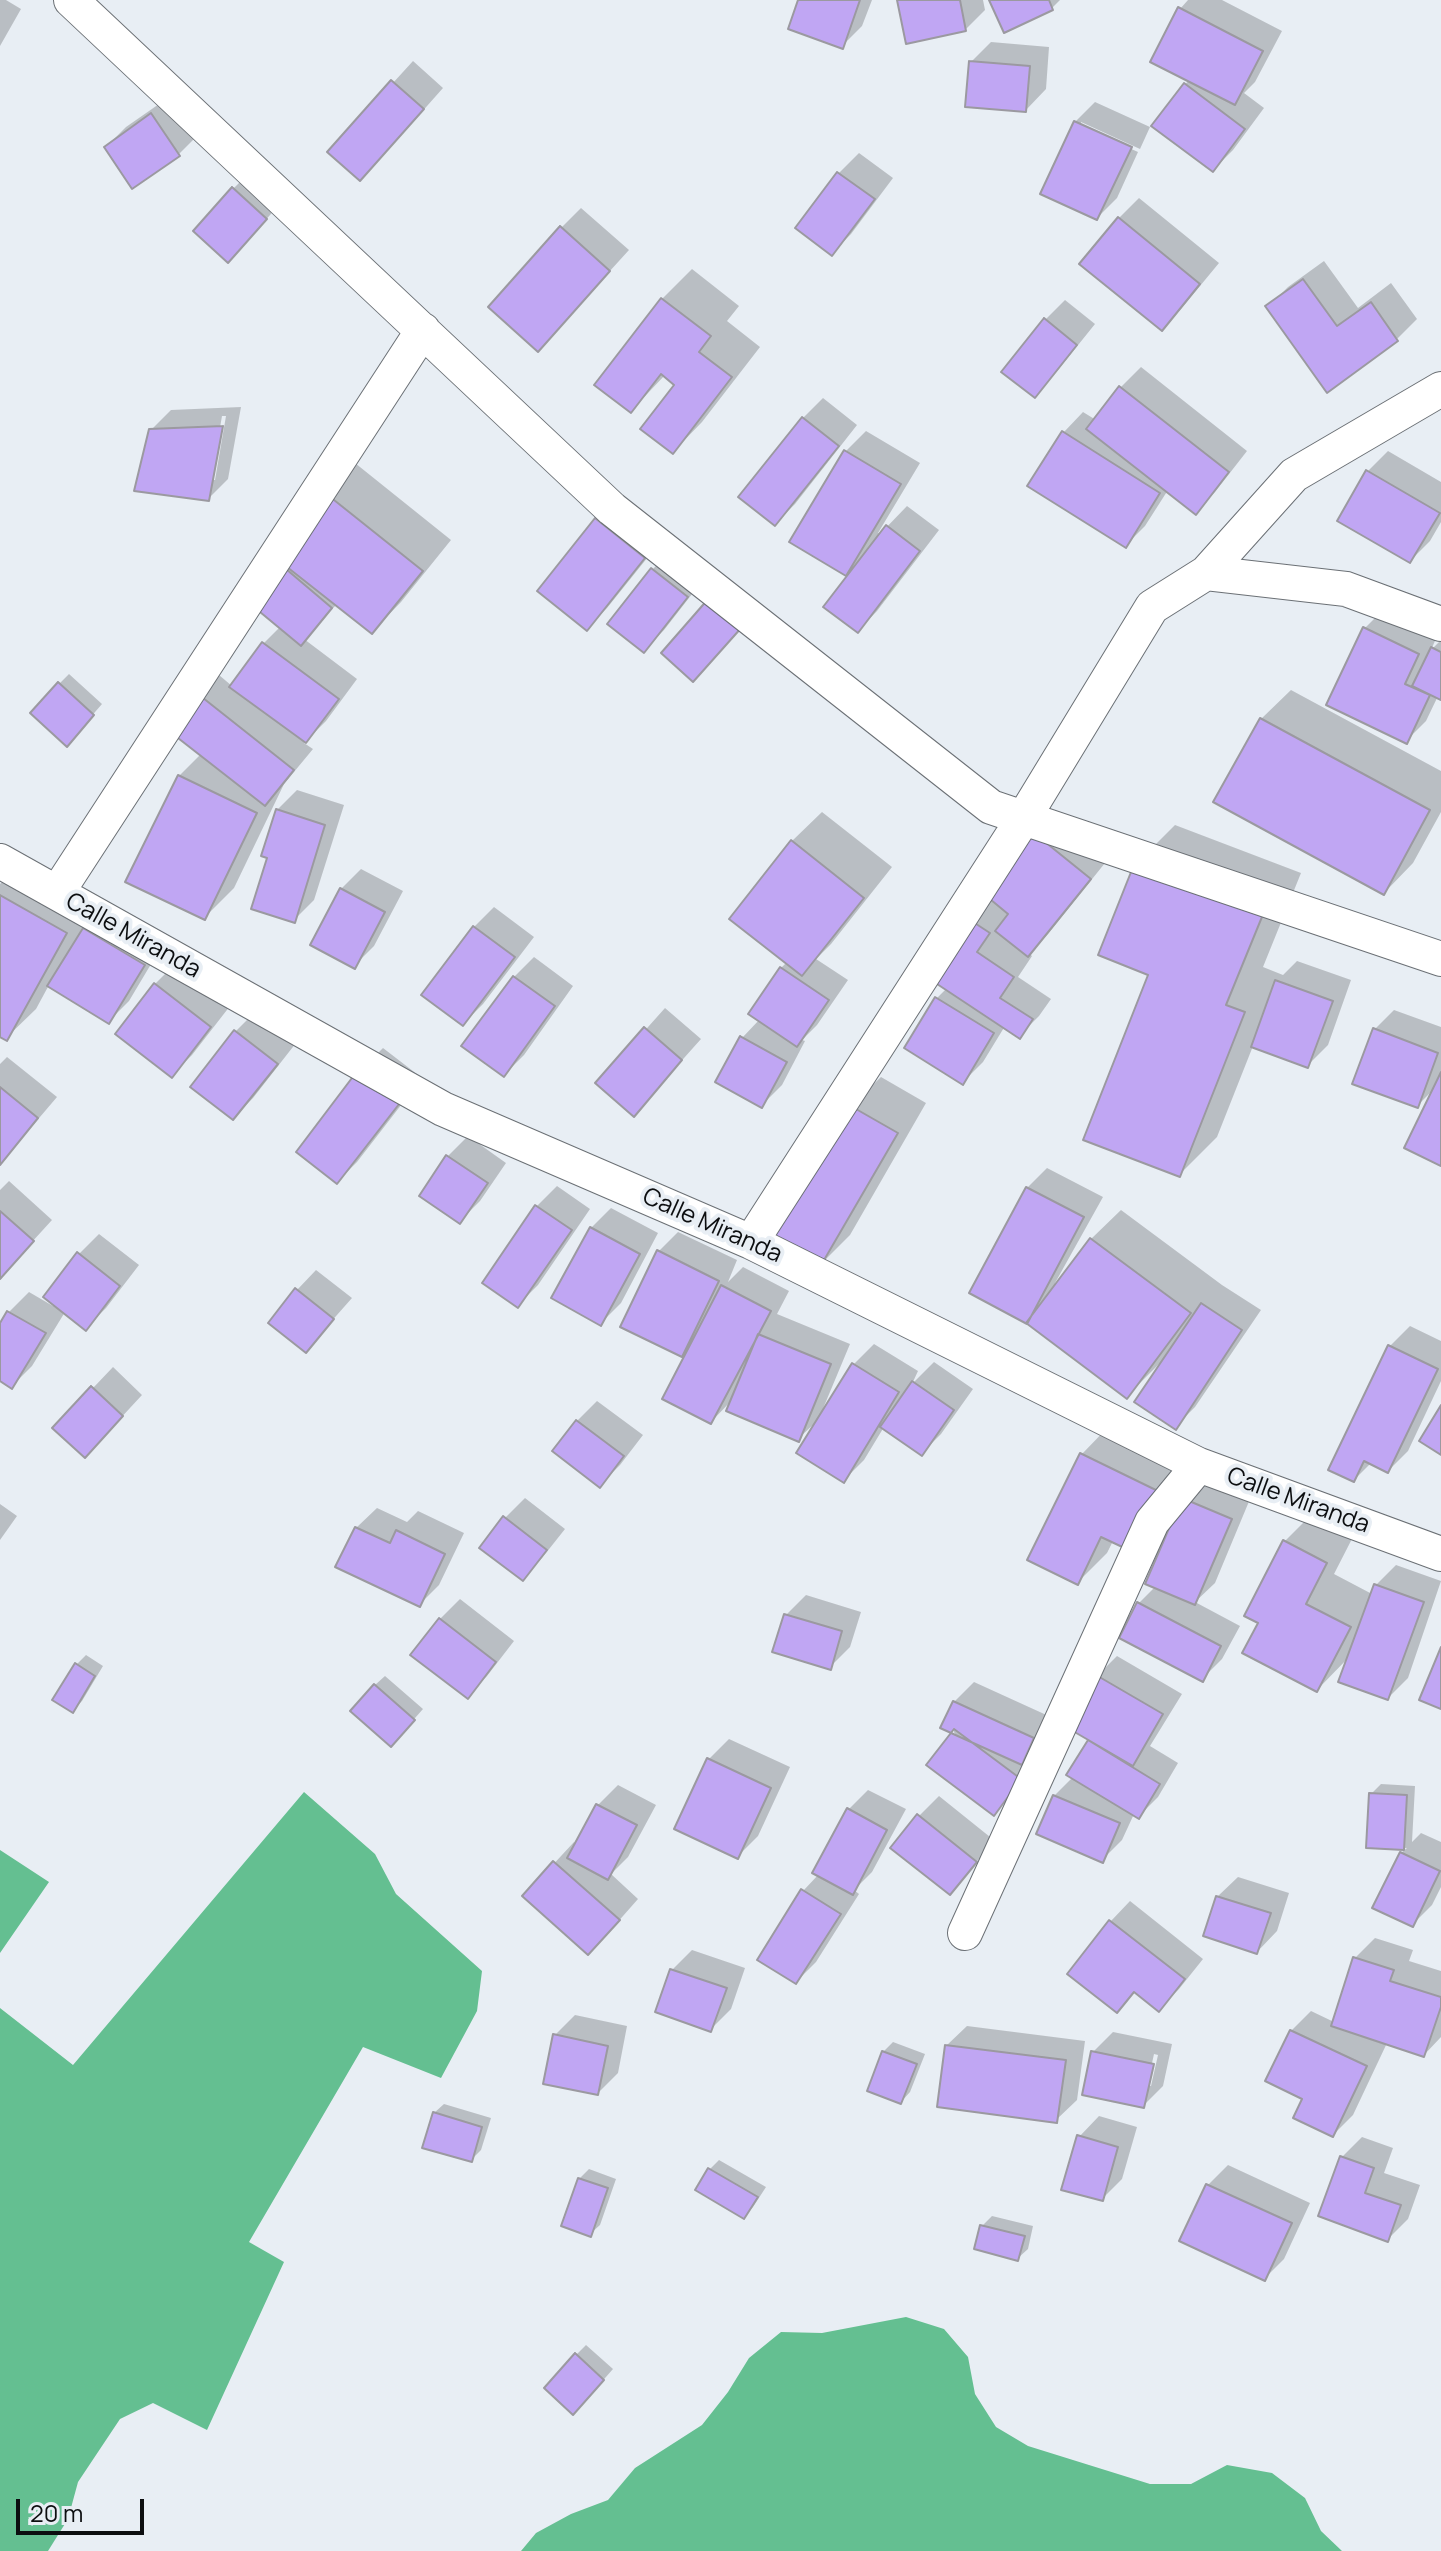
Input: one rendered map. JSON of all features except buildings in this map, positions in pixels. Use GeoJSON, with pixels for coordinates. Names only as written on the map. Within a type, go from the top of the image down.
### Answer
{"type":"FeatureCollection","features":[{"type":"Feature","properties":{"kind":"street"},"geometry":{"type":"LineString","coordinates":[[71,0],[612,509],[991,807],[1441,959]]}},
{"type":"Feature","properties":{"kind":"street"},"geometry":{"type":"LineString","coordinates":[[57,893],[423,330]]}},
{"type":"Feature","properties":{"kind":"street"},"geometry":{"type":"LineString","coordinates":[[751,1242],[1023,819],[1152,607],[1206,573],[1294,475],[1441,389]]}},
{"type":"Feature","properties":{"kind":"street"},"geometry":{"type":"LineString","coordinates":[[1206,573],[1346,589],[1441,624]]}},
{"type":"Feature","properties":{"kind":"street","name":"Calle Miranda"},"geometry":{"type":"LineString","coordinates":[[0,861],[443,1109],[751,1242],[1199,1465],[1441,1554]]}},
{"type":"Feature","properties":{"kind":"street"},"geometry":{"type":"LineString","coordinates":[[965,1933],[1152,1522],[1199,1465]]}},
{"type":"Feature","properties":{"kind":"green space"},"geometry":{"type":"Polygon","coordinates":[[[304,1792],[375,1854],[396,1894],[482,1971],[477,2011],[441,2078],[363,2047],[249,2242],[284,2262],[207,2430],[153,2403],[120,2419],[78,2482],[68,2519],[48,2551],[0,2551],[0,2008],[73,2065],[304,1792]]]}},
{"type":"Feature","properties":{"kind":"green space"},"geometry":{"type":"Polygon","coordinates":[[[0,1850],[49,1882],[0,1953],[0,1850]]]}},
{"type":"Feature","properties":{"kind":"green space"},"geometry":{"type":"Polygon","coordinates":[[[906,2317],[944,2329],[968,2357],[975,2394],[996,2427],[1028,2446],[1150,2484],[1191,2484],[1227,2465],[1272,2473],[1305,2498],[1321,2531],[1342,2551],[521,2551],[536,2533],[571,2514],[608,2500],[635,2468],[702,2425],[749,2358],[781,2332],[822,2333],[906,2317]]]}}]}
